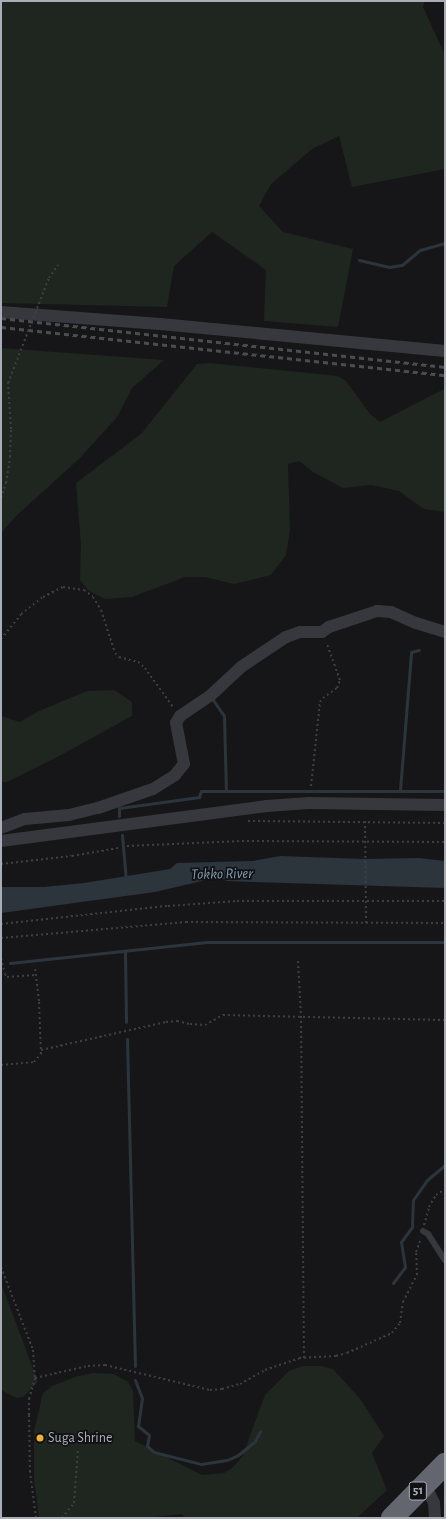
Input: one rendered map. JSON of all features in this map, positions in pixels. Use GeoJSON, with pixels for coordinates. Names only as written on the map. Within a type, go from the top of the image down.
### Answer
{"type":"FeatureCollection","features":[{"type":"Feature","properties":{"kind":"highway","name":"51"},"geometry":{"type":"LineString","coordinates":[[392,1518],[445,1464]]}},
{"type":"Feature","properties":{"kind":"street"},"geometry":{"type":"LineString","coordinates":[[1,312],[160,324],[445,351]]}},
{"type":"Feature","properties":{"kind":"street"},"geometry":{"type":"LineString","coordinates":[[1,828],[25,819],[69,815],[98,808],[153,789],[175,775],[184,764],[176,723],[180,716],[210,696],[240,667],[286,637],[300,632],[322,632],[330,627],[370,612],[384,611],[445,632]]}},
{"type":"Feature","properties":{"kind":"street"},"geometry":{"type":"LineString","coordinates":[[1,841],[267,806],[309,803],[445,805]]}},
{"type":"Feature","properties":{"kind":"street"},"geometry":{"type":"LineString","coordinates":[[421,1488],[430,1495],[434,1503],[435,1518]]}},
{"type":"Feature","properties":{"kind":"lane"},"geometry":{"type":"LineString","coordinates":[[423,1231],[428,1234],[445,1260]]}},
{"type":"Feature","properties":{"kind":"path"},"geometry":{"type":"LineString","coordinates":[[1,498],[6,483],[10,457],[11,429],[8,383],[49,278],[58,265]]}},
{"type":"Feature","properties":{"kind":"path"},"geometry":{"type":"LineString","coordinates":[[1,639],[21,614],[43,597],[63,587],[84,590],[93,597],[101,610],[115,653],[119,657],[138,662],[145,668],[180,716]]}},
{"type":"Feature","properties":{"kind":"path"},"geometry":{"type":"LineString","coordinates":[[311,786],[320,702],[337,688],[340,680],[322,632]]}},
{"type":"Feature","properties":{"kind":"path"},"geometry":{"type":"LineString","coordinates":[[248,821],[445,823]]}},
{"type":"Feature","properties":{"kind":"path"},"geometry":{"type":"LineString","coordinates":[[365,822],[366,924]]}},
{"type":"Feature","properties":{"kind":"path"},"geometry":{"type":"LineString","coordinates":[[128,846],[242,841],[445,842]]}},
{"type":"Feature","properties":{"kind":"path"},"geometry":{"type":"LineString","coordinates":[[1,864],[72,856],[118,848]]}},
{"type":"Feature","properties":{"kind":"path"},"geometry":{"type":"LineString","coordinates":[[1,924],[168,906],[238,901],[445,901]]}},
{"type":"Feature","properties":{"kind":"path"},"geometry":{"type":"LineString","coordinates":[[1,938],[186,922],[366,924],[445,923]]}},
{"type":"Feature","properties":{"kind":"path"},"geometry":{"type":"LineString","coordinates":[[1,958],[5,974],[8,976],[35,975]]}},
{"type":"Feature","properties":{"kind":"path"},"geometry":{"type":"LineString","coordinates":[[298,961],[301,1016],[304,1358]]}},
{"type":"Feature","properties":{"kind":"path"},"geometry":{"type":"LineString","coordinates":[[1,1065],[34,1062],[41,1054],[39,1001],[35,969]]}},
{"type":"Feature","properties":{"kind":"path"},"geometry":{"type":"LineString","coordinates":[[41,1050],[172,1021],[199,1026],[205,1025],[223,1015],[445,1020]]}},
{"type":"Feature","properties":{"kind":"path"},"geometry":{"type":"LineString","coordinates":[[35,1378],[88,1366],[105,1365],[210,1390],[222,1389],[240,1384],[265,1370],[285,1362],[304,1358],[336,1356],[392,1333],[400,1323],[403,1302],[417,1275],[416,1252],[429,1207],[436,1195],[445,1189]]}},
{"type":"Feature","properties":{"kind":"path"},"geometry":{"type":"LineString","coordinates":[[1,1267],[33,1350],[35,1378],[29,1399],[30,1472],[36,1518]]}},
{"type":"Feature","properties":{"kind":"path"},"geometry":{"type":"LineString","coordinates":[[62,1518],[74,1503],[78,1450]]}},
{"type":"Feature","properties":{"kind":"shaded area"},"geometry":{"type":"Polygon","coordinates":[[[1,1],[425,1],[423,7],[445,55],[445,169],[352,187],[339,136],[312,149],[271,184],[259,206],[283,232],[353,249],[338,327],[264,321],[266,270],[212,232],[174,266],[167,307],[1,303],[1,1]]]}},
{"type":"Feature","properties":{"kind":"shaded area"},"geometry":{"type":"Polygon","coordinates":[[[1,348],[164,360],[132,388],[117,417],[79,459],[16,516],[1,533],[1,348]]]}},
{"type":"Feature","properties":{"kind":"shaded area"},"geometry":{"type":"Polygon","coordinates":[[[209,363],[338,376],[346,381],[370,414],[380,422],[442,390],[445,390],[445,512],[424,509],[399,491],[371,485],[343,488],[313,472],[299,461],[288,464],[290,530],[286,555],[271,575],[234,584],[205,577],[185,577],[132,597],[105,599],[89,591],[80,580],[81,545],[76,483],[141,434],[197,364],[209,363]]]}},
{"type":"Feature","properties":{"kind":"shaded area"},"geometry":{"type":"Polygon","coordinates":[[[114,690],[132,702],[132,716],[61,755],[7,782],[1,782],[1,716],[20,722],[39,711],[87,691],[114,690]]]}},
{"type":"Feature","properties":{"kind":"shaded area"},"geometry":{"type":"Polygon","coordinates":[[[1,1283],[38,1382],[23,1397],[16,1398],[1,1390],[1,1283]]]}},
{"type":"Feature","properties":{"kind":"shaded area"},"geometry":{"type":"Polygon","coordinates":[[[303,1366],[321,1366],[333,1369],[361,1400],[384,1436],[372,1453],[387,1490],[357,1518],[185,1518],[182,1514],[142,1518],[39,1518],[34,1479],[34,1431],[43,1393],[52,1386],[75,1377],[93,1373],[114,1374],[128,1382],[133,1391],[135,1441],[202,1475],[224,1473],[232,1468],[242,1457],[265,1395],[289,1371],[303,1366]]]}},
{"type":"Feature","properties":{"kind":"water","name":"Tokko River"},"geometry":{"type":"Polygon","coordinates":[[[280,856],[365,859],[419,858],[445,861],[445,888],[227,881],[219,877],[155,892],[1,913],[1,887],[44,887],[84,883],[170,869],[177,863],[253,861],[280,856]]]}},
{"type":"Feature","properties":{"kind":"waterway"},"geometry":{"type":"LineString","coordinates":[[359,260],[389,267],[402,265],[420,250],[445,243]]}},
{"type":"Feature","properties":{"kind":"waterway"},"geometry":{"type":"LineString","coordinates":[[400,790],[411,652],[419,650]]}},
{"type":"Feature","properties":{"kind":"waterway"},"geometry":{"type":"LineString","coordinates":[[213,700],[224,716],[226,790]]}},
{"type":"Feature","properties":{"kind":"waterway"},"geometry":{"type":"LineString","coordinates":[[119,816],[119,808],[199,797],[201,791],[445,791]]}},
{"type":"Feature","properties":{"kind":"waterway"},"geometry":{"type":"LineString","coordinates":[[122,835],[126,881]]}},
{"type":"Feature","properties":{"kind":"waterway"},"geometry":{"type":"LineString","coordinates":[[10,963],[207,942],[445,942]]}},
{"type":"Feature","properties":{"kind":"waterway"},"geometry":{"type":"LineString","coordinates":[[125,951],[126,1022]]}},
{"type":"Feature","properties":{"kind":"waterway"},"geometry":{"type":"LineString","coordinates":[[127,1039],[135,1366]]}},
{"type":"Feature","properties":{"kind":"waterway"},"geometry":{"type":"LineString","coordinates":[[393,1283],[405,1267],[401,1242],[412,1227],[413,1200],[427,1180],[445,1165]]}},
{"type":"Feature","properties":{"kind":"waterway"},"geometry":{"type":"LineString","coordinates":[[135,1380],[142,1398],[138,1426],[149,1435],[147,1446],[154,1452],[201,1464],[227,1460],[238,1455],[255,1441],[260,1431]]}},
{"type":"Feature","properties":{"kind":"railway"},"geometry":{"type":"LineString","coordinates":[[1,318],[445,367]]}},
{"type":"Feature","properties":{"kind":"railway"},"geometry":{"type":"LineString","coordinates":[[1,327],[445,375]]}},
{"type":"Feature","properties":{"kind":"place","name":"Suga Shrine"},"geometry":{"type":"Point","coordinates":[40,1438]}}]}
